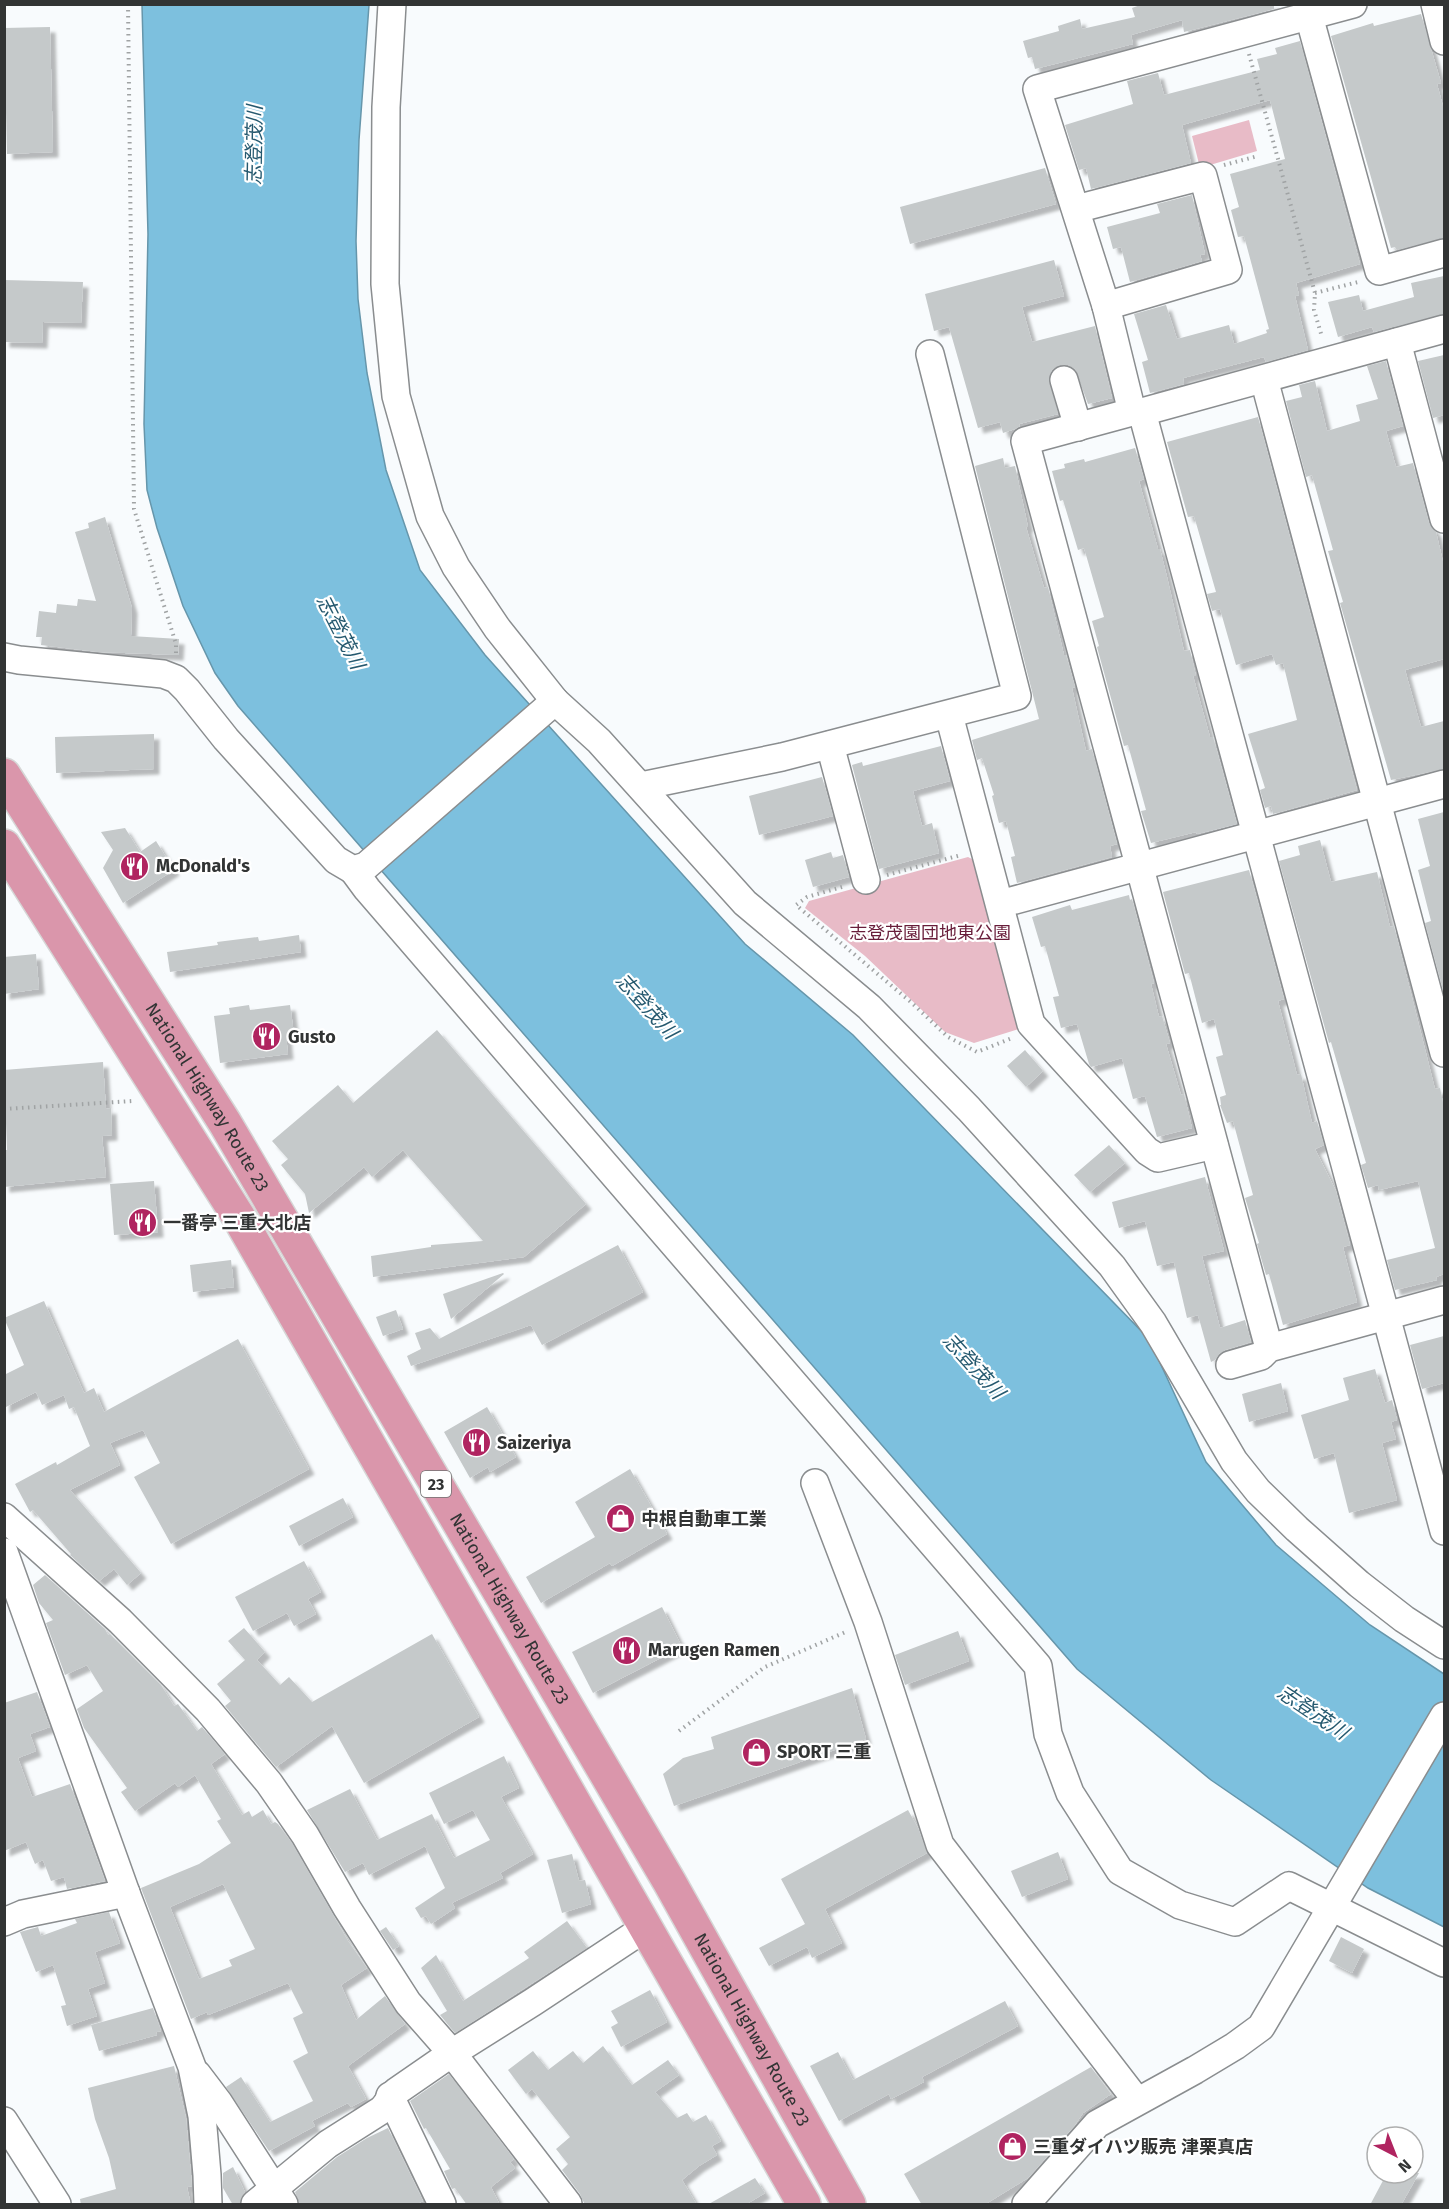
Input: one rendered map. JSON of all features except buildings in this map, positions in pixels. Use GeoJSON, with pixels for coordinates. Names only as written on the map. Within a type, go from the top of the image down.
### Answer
{"type":"FeatureCollection","features":[{"type":"Feature","properties":{"kind":"highway","name":"National Highway Route 23"},"geometry":{"type":"LineString","coordinates":[[4,775],[231,1133],[670,1882],[849,2205]]}},
{"type":"Feature","properties":{"kind":"highway","name":"National Highway Route 23"},"geometry":{"type":"LineString","coordinates":[[4,846],[244,1226],[804,2205]]}},
{"type":"Feature","properties":{"kind":"street"},"geometry":{"type":"LineString","coordinates":[[392,4],[385,154],[385,284],[396,396],[430,516],[456,567],[551,704],[599,741],[745,903],[869,1007],[969,1109],[1112,1266],[1169,1349],[1234,1461],[1258,1491],[1359,1584],[1404,1619],[1444,1645]]}},
{"type":"Feature","properties":{"kind":"street"},"geometry":{"type":"LineString","coordinates":[[1353,4],[1037,89],[1106,306],[1257,834],[1444,1531]]}},
{"type":"Feature","properties":{"kind":"street"},"geometry":{"type":"LineString","coordinates":[[1435,4],[1444,41]]}},
{"type":"Feature","properties":{"kind":"street"},"geometry":{"type":"LineString","coordinates":[[1309,16],[1379,271],[1444,253]]}},
{"type":"Feature","properties":{"kind":"street"},"geometry":{"type":"LineString","coordinates":[[1076,209],[1203,176],[1228,270],[1106,306]]}},
{"type":"Feature","properties":{"kind":"street"},"geometry":{"type":"LineString","coordinates":[[1269,1348],[1025,441],[1264,379],[1444,329]]}},
{"type":"Feature","properties":{"kind":"street"},"geometry":{"type":"LineString","coordinates":[[1397,342],[1444,519]]}},
{"type":"Feature","properties":{"kind":"street"},"geometry":{"type":"LineString","coordinates":[[641,786],[783,757],[1017,696],[930,354]]}},
{"type":"Feature","properties":{"kind":"street"},"geometry":{"type":"LineString","coordinates":[[1264,379],[1444,1053]]}},
{"type":"Feature","properties":{"kind":"street"},"geometry":{"type":"LineString","coordinates":[[1064,380],[1078,427]]}},
{"type":"Feature","properties":{"kind":"street"},"geometry":{"type":"LineString","coordinates":[[4,657],[163,674],[176,679],[226,739],[336,860],[360,868],[382,907],[1038,1666],[1048,1734],[1070,1793],[1120,1871],[1180,1905],[1235,1922],[1289,1886],[1444,1963]]}},
{"type":"Feature","properties":{"kind":"street"},"geometry":{"type":"LineString","coordinates":[[360,868],[551,704]]}},
{"type":"Feature","properties":{"kind":"street"},"geometry":{"type":"LineString","coordinates":[[949,715],[1031,1024],[1147,1151],[1158,1158],[1214,1145]]}},
{"type":"Feature","properties":{"kind":"street"},"geometry":{"type":"LineString","coordinates":[[830,745],[866,880]]}},
{"type":"Feature","properties":{"kind":"street"},"geometry":{"type":"LineString","coordinates":[[1000,904],[1444,784]]}},
{"type":"Feature","properties":{"kind":"street"},"geometry":{"type":"LineString","coordinates":[[1230,1365],[1261,1356],[1269,1348],[1444,1300]]}},
{"type":"Feature","properties":{"kind":"street"},"geometry":{"type":"LineString","coordinates":[[815,1483],[867,1622],[940,1845],[1137,2101]]}},
{"type":"Feature","properties":{"kind":"street"},"geometry":{"type":"LineString","coordinates":[[4,1517],[120,1621],[216,1719],[269,1782],[305,1835],[347,1908],[408,2003],[452,2053],[568,2205]]}},
{"type":"Feature","properties":{"kind":"street"},"geometry":{"type":"LineString","coordinates":[[4,1552],[126,1893],[192,2067],[202,2116],[208,2205]]}},
{"type":"Feature","properties":{"kind":"street"},"geometry":{"type":"LineString","coordinates":[[1005,2205],[1026,2202],[1097,2124],[1195,2070],[1261,2026],[1444,1716]]}},
{"type":"Feature","properties":{"kind":"street"},"geometry":{"type":"LineString","coordinates":[[4,1922],[23,1914],[126,1893]]}},
{"type":"Feature","properties":{"kind":"street"},"geometry":{"type":"LineString","coordinates":[[192,2067],[219,2103],[271,2200],[328,2144],[387,2105],[390,2096],[645,1928]]}},
{"type":"Feature","properties":{"kind":"street"},"geometry":{"type":"LineString","coordinates":[[390,2096],[442,2205]]}},
{"type":"Feature","properties":{"kind":"street"},"geometry":{"type":"LineString","coordinates":[[4,2121],[57,2205]]}},
{"type":"Feature","properties":{"kind":"path"},"geometry":{"type":"LineString","coordinates":[[128,4],[134,509],[176,644],[176,679]]}},
{"type":"Feature","properties":{"kind":"path"},"geometry":{"type":"LineString","coordinates":[[1244,34],[1315,293],[1314,309],[1329,361]]}},
{"type":"Feature","properties":{"kind":"path"},"geometry":{"type":"LineString","coordinates":[[1203,176],[1209,169],[1258,156]]}},
{"type":"Feature","properties":{"kind":"path"},"geometry":{"type":"LineString","coordinates":[[1315,293],[1363,281],[1379,271]]}},
{"type":"Feature","properties":{"kind":"path"},"geometry":{"type":"LineString","coordinates":[[985,849],[807,897],[796,905],[912,1003],[948,1037],[977,1052],[1023,1034],[1031,1024]]}},
{"type":"Feature","properties":{"kind":"path"},"geometry":{"type":"LineString","coordinates":[[4,1109],[163,1098]]}},
{"type":"Feature","properties":{"kind":"path"},"geometry":{"type":"LineString","coordinates":[[679,1731],[765,1667],[867,1622]]}},
{"type":"Feature","properties":{"kind":"green space"},"geometry":{"type":"Polygon","coordinates":[[[1249,120],[1257,151],[1200,168],[1192,136],[1249,120]]]}},
{"type":"Feature","properties":{"kind":"green space","name":"志登茂園団地東公園"},"geometry":{"type":"Polygon","coordinates":[[[968,857],[974,860],[1019,1029],[974,1043],[945,1032],[865,956],[805,908],[809,901],[968,857]]]}},
{"type":"Feature","properties":{"kind":"water","name":"志登茂川"},"geometry":{"type":"Polygon","coordinates":[[[142,5],[369,5],[359,140],[356,241],[358,299],[367,373],[386,470],[420,570],[485,655],[745,944],[853,1035],[1149,1339],[1206,1462],[1276,1545],[1370,1625],[1444,1674],[1444,1927],[1368,1888],[1211,1780],[1077,1669],[238,706],[215,673],[183,606],[147,490],[144,424],[148,234],[142,5]]]}},
{"type":"Feature","properties":{"kind":"place","name":"McDonald's"},"geometry":{"type":"Point","coordinates":[135,866]}},
{"type":"Feature","properties":{"kind":"place","name":"Gusto"},"geometry":{"type":"Point","coordinates":[267,1037]}},
{"type":"Feature","properties":{"kind":"place","name":"一番亭 三重大北店"},"geometry":{"type":"Point","coordinates":[142,1223]}},
{"type":"Feature","properties":{"kind":"place","name":"Saizeriya"},"geometry":{"type":"Point","coordinates":[476,1443]}},
{"type":"Feature","properties":{"kind":"place","name":"中根自動車工業"},"geometry":{"type":"Point","coordinates":[620,1519]}},
{"type":"Feature","properties":{"kind":"place","name":"Marugen Ramen"},"geometry":{"type":"Point","coordinates":[627,1650]}},
{"type":"Feature","properties":{"kind":"place","name":"SPORT 三重"},"geometry":{"type":"Point","coordinates":[756,1752]}},
{"type":"Feature","properties":{"kind":"place","name":"三重ダイハツ販売 津栗真店"},"geometry":{"type":"Point","coordinates":[1012,2147]}}]}
